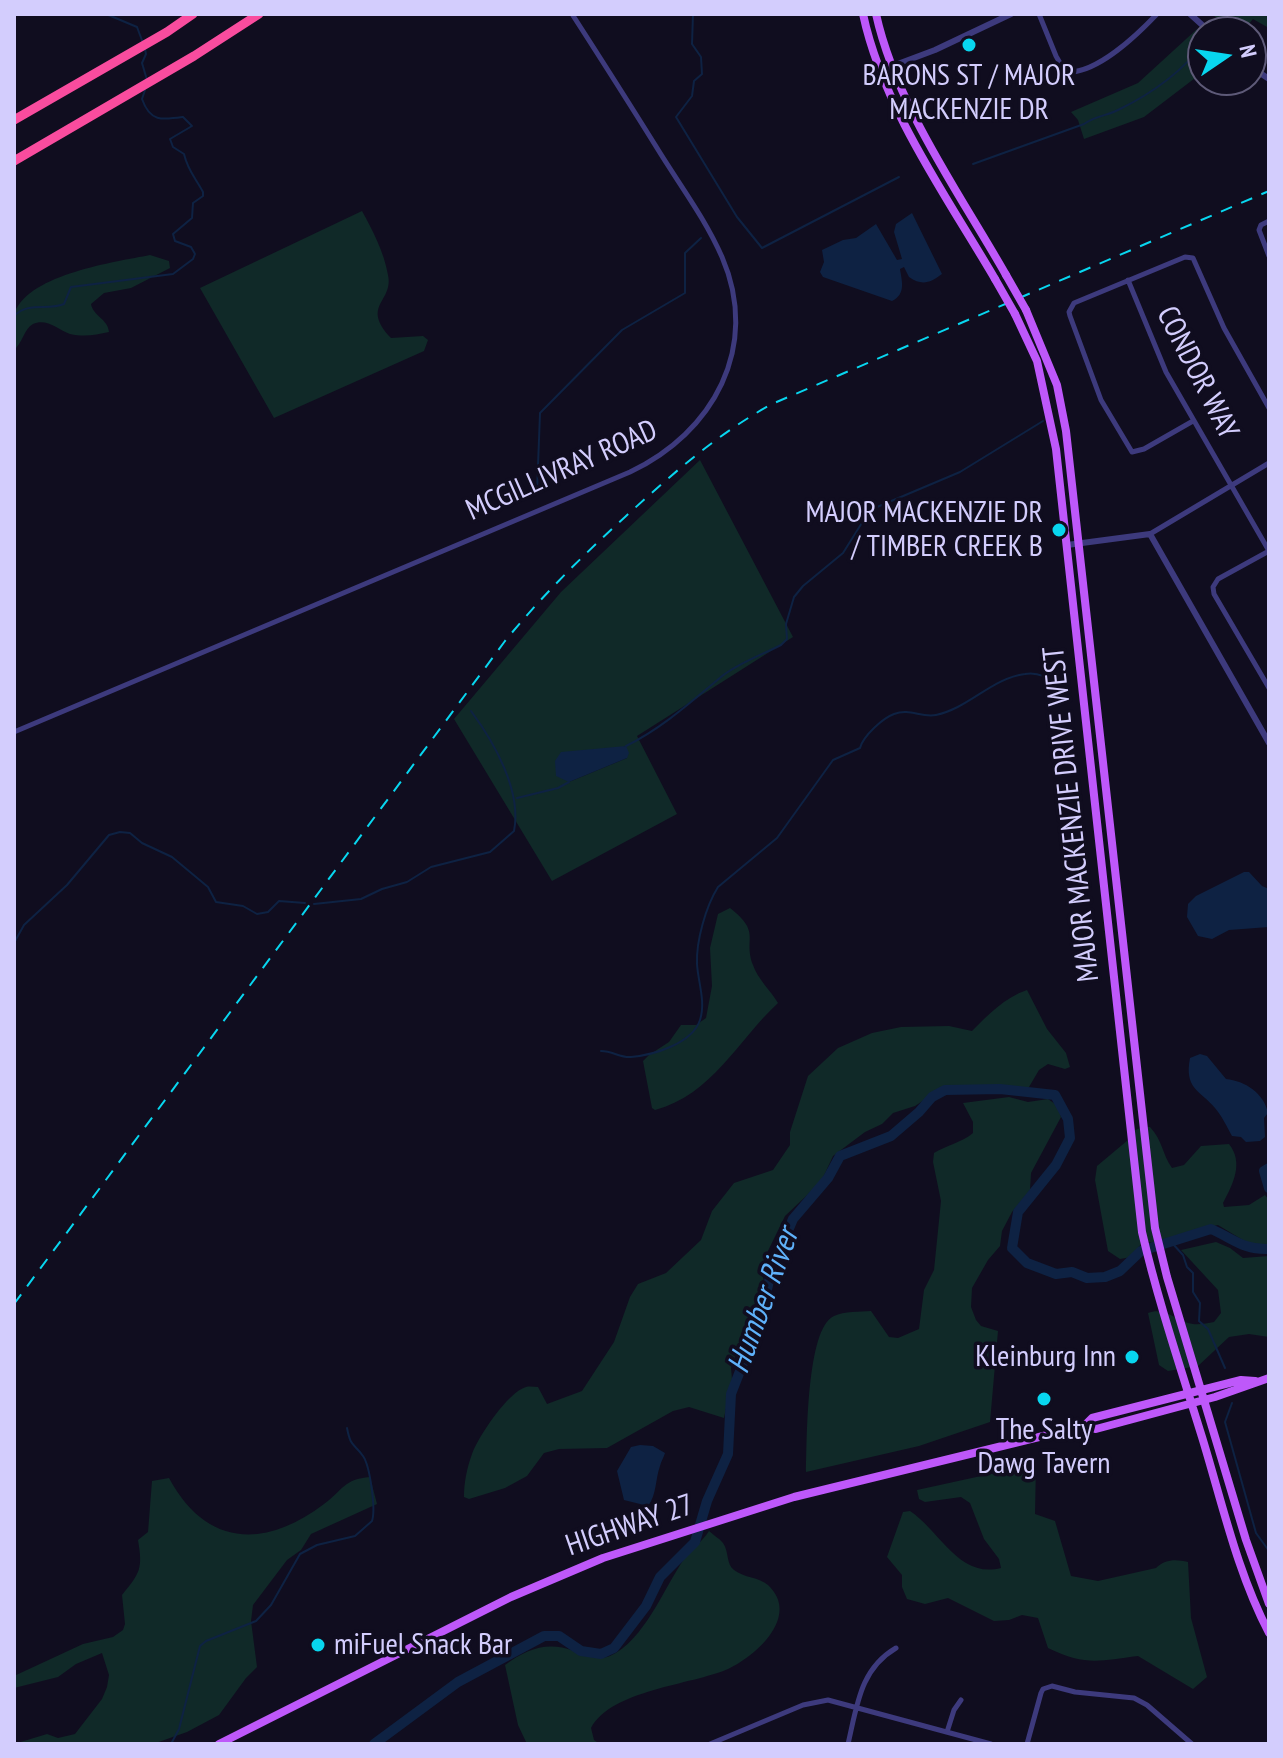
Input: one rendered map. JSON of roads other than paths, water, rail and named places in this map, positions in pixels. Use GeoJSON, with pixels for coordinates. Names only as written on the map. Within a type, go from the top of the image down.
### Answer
{"type":"FeatureCollection","features":[{"type":"Feature","properties":{"kind":"highway"},"geometry":{"type":"LineString","coordinates":[[14,120],[193,14]]}},
{"type":"Feature","properties":{"kind":"highway"},"geometry":{"type":"LineString","coordinates":[[14,161],[116,103],[259,14]]}},
{"type":"Feature","properties":{"kind":"main road","name":"MAJOR MACKENZIE DRIVE WEST"},"geometry":{"type":"LineString","coordinates":[[863,14],[879,71],[905,123],[1015,314],[1037,361],[1052,420],[1142,1232],[1245,1579],[1269,1633]]}},
{"type":"Feature","properties":{"kind":"main road","name":"MAJOR MACKENZIE DRIVE WEST"},"geometry":{"type":"LineString","coordinates":[[876,14],[891,66],[928,139],[1026,310],[1048,360],[1063,411],[1155,1228],[1253,1565],[1269,1604]]}},
{"type":"Feature","properties":{"kind":"main road","name":"HIGHWAY 27"},"geometry":{"type":"LineString","coordinates":[[219,1744],[511,1597],[603,1558],[794,1497],[1084,1426],[1096,1429],[1204,1401],[1269,1378]]}},
{"type":"Feature","properties":{"kind":"main road","name":"HIGHWAY 27"},"geometry":{"type":"LineString","coordinates":[[1084,1426],[1092,1418],[1241,1380],[1256,1381]]}},
{"type":"Feature","properties":{"kind":"street","name":"MCGILLIVRAY ROAD"},"geometry":{"type":"LineString","coordinates":[[14,732],[630,472],[659,457],[697,424],[720,392],[731,358],[735,327],[733,295],[723,260],[705,222],[572,14]]}},
{"type":"Feature","properties":{"kind":"street"},"geometry":{"type":"LineString","coordinates":[[879,71],[935,50],[1011,14]]}},
{"type":"Feature","properties":{"kind":"street"},"geometry":{"type":"LineString","coordinates":[[1039,14],[1056,56],[1065,72],[1071,73],[1084,69],[1131,41],[1157,14]]}},
{"type":"Feature","properties":{"kind":"street"},"geometry":{"type":"LineString","coordinates":[[1269,221],[1259,230],[1269,256]]}},
{"type":"Feature","properties":{"kind":"street"},"geometry":{"type":"LineString","coordinates":[[1193,421],[1144,449],[1132,452],[1101,400],[1069,312],[1079,300],[1185,257],[1194,259],[1224,328],[1269,408]]}},
{"type":"Feature","properties":{"kind":"street","name":"CONDOR WAY"},"geometry":{"type":"LineString","coordinates":[[1128,280],[1162,364],[1269,551],[1218,579],[1213,585],[1213,592],[1269,688]]}},
{"type":"Feature","properties":{"kind":"street"},"geometry":{"type":"LineString","coordinates":[[1067,545],[1150,534],[1269,463]]}},
{"type":"Feature","properties":{"kind":"street"},"geometry":{"type":"LineString","coordinates":[[1150,534],[1269,743]]}},
{"type":"Feature","properties":{"kind":"street"},"geometry":{"type":"LineString","coordinates":[[848,1744],[867,1676],[873,1666],[896,1648]]}},
{"type":"Feature","properties":{"kind":"street"},"geometry":{"type":"LineString","coordinates":[[1027,1744],[1041,1693],[1052,1686],[1075,1692],[1134,1698],[1147,1705],[1192,1744]]}},
{"type":"Feature","properties":{"kind":"street"},"geometry":{"type":"LineString","coordinates":[[710,1744],[811,1702],[828,1700],[991,1744]]}},
{"type":"Feature","properties":{"kind":"street"},"geometry":{"type":"LineString","coordinates":[[947,1732],[954,1710],[961,1700]]}},
{"type":"Feature","properties":{"kind":"water"},"geometry":{"type":"Polygon","coordinates":[[[912,213],[942,274],[922,282],[909,277],[904,267],[900,269],[901,291],[892,301],[823,277],[820,272],[824,262],[822,250],[843,240],[856,238],[876,224],[897,260],[902,259],[894,232],[896,224],[912,213]]]}},
{"type":"Feature","properties":{"kind":"water"},"geometry":{"type":"Polygon","coordinates":[[[626,746],[629,753],[627,758],[569,782],[556,776],[555,761],[561,752],[626,746]]]}},
{"type":"Feature","properties":{"kind":"water"},"geometry":{"type":"Polygon","coordinates":[[[1249,872],[1269,889],[1269,927],[1229,930],[1212,939],[1198,936],[1187,917],[1188,904],[1196,896],[1249,872]]]}},
{"type":"Feature","properties":{"kind":"water"},"geometry":{"type":"Polygon","coordinates":[[[1200,1054],[1207,1056],[1226,1079],[1247,1085],[1258,1094],[1268,1113],[1264,1118],[1265,1137],[1260,1141],[1246,1142],[1241,1137],[1232,1136],[1218,1111],[1191,1083],[1190,1058],[1200,1054]]]}},
{"type":"Feature","properties":{"kind":"water"},"geometry":{"type":"Polygon","coordinates":[[[653,1446],[665,1453],[648,1506],[624,1500],[617,1471],[631,1447],[653,1446]]]}},
{"type":"Feature","properties":{"kind":"waterway"},"geometry":{"type":"LineString","coordinates":[[106,14],[137,27],[143,43]]}},
{"type":"Feature","properties":{"kind":"waterway"},"geometry":{"type":"LineString","coordinates":[[693,14],[692,44],[701,57],[702,74],[694,81],[692,96],[676,117],[737,217],[762,248],[899,177]]}},
{"type":"Feature","properties":{"kind":"waterway"},"geometry":{"type":"LineString","coordinates":[[145,49],[142,63],[147,80]]}},
{"type":"Feature","properties":{"kind":"waterway"},"geometry":{"type":"LineString","coordinates":[[973,164],[1114,112],[1154,90],[1187,62]]}},
{"type":"Feature","properties":{"kind":"waterway"},"geometry":{"type":"LineString","coordinates":[[14,316],[32,307],[64,304],[71,287],[173,274],[193,259],[195,254],[191,247],[175,241],[173,234],[192,218],[193,203],[203,196],[203,192],[184,154],[173,147],[170,139],[192,126],[183,117],[163,119],[153,116],[142,99],[145,90]]}},
{"type":"Feature","properties":{"kind":"waterway"},"geometry":{"type":"LineString","coordinates":[[537,492],[540,413],[622,330],[685,293],[685,253],[701,238]]}},
{"type":"Feature","properties":{"kind":"waterway"},"geometry":{"type":"LineString","coordinates":[[626,746],[664,723],[728,672],[781,645],[787,639],[786,624],[794,597],[843,553],[870,510],[960,472],[1043,421]]}},
{"type":"Feature","properties":{"kind":"waterway"},"geometry":{"type":"LineString","coordinates":[[601,1051],[627,1057],[650,1054],[680,1042],[696,1028],[702,1006],[698,945],[706,914],[718,887],[777,838],[833,760],[860,748],[879,723],[900,712],[931,716],[948,711],[1002,681],[1025,674],[1041,675],[1064,689]]}},
{"type":"Feature","properties":{"kind":"waterway"},"geometry":{"type":"LineString","coordinates":[[314,904],[361,899],[407,882],[431,867],[490,852],[514,831],[514,800],[510,784],[489,737],[471,711]]}},
{"type":"Feature","properties":{"kind":"waterway"},"geometry":{"type":"LineString","coordinates":[[517,798],[558,788],[569,782]]}},
{"type":"Feature","properties":{"kind":"waterway"},"geometry":{"type":"LineString","coordinates":[[14,943],[24,925],[67,885],[109,835],[120,832],[130,833],[142,843],[172,857],[208,887],[216,902],[243,906],[257,914],[268,912],[279,901],[305,903]]}},
{"type":"Feature","properties":{"kind":"waterway","name":"Humber River"},"geometry":{"type":"LineString","coordinates":[[374,1744],[458,1682],[544,1636],[559,1636],[581,1651],[601,1654],[614,1648],[646,1606],[660,1577],[695,1542],[707,1501],[728,1454],[731,1394],[760,1320],[772,1268],[793,1219],[828,1178],[840,1156],[891,1136],[932,1097],[945,1090],[1000,1089],[1055,1095],[1068,1119],[1070,1138],[1056,1165],[1018,1212],[1012,1248],[1027,1263],[1056,1274],[1072,1272],[1087,1278],[1105,1277],[1120,1271],[1141,1251],[1211,1229],[1245,1246],[1269,1249]]}},
{"type":"Feature","properties":{"kind":"waterway","name":"Humber River"},"geometry":{"type":"LineString","coordinates":[[1269,1168],[1264,1171],[1269,1188]]}},
{"type":"Feature","properties":{"kind":"waterway"},"geometry":{"type":"LineString","coordinates":[[1172,1243],[1193,1273],[1193,1292],[1200,1303],[1199,1321],[1208,1329],[1225,1368]]}},
{"type":"Feature","properties":{"kind":"waterway"},"geometry":{"type":"LineString","coordinates":[[1232,1403],[1225,1422],[1256,1533],[1269,1551]]}},
{"type":"Feature","properties":{"kind":"waterway"},"geometry":{"type":"LineString","coordinates":[[171,1744],[179,1729],[200,1646],[256,1621],[271,1605],[300,1554],[317,1545],[355,1536],[372,1521],[373,1498],[368,1469],[363,1456],[351,1442],[347,1428]]}},
{"type":"Feature","properties":{"kind":"railway"},"geometry":{"type":"LineString","coordinates":[[14,1304],[505,641],[578,562],[660,486],[713,442],[772,404],[1269,191]]}},
{"type":"Feature","properties":{"kind":"place","name":"BARONS ST / MAJOR MACKENZIE DR"},"geometry":{"type":"Point","coordinates":[969,45]}},
{"type":"Feature","properties":{"kind":"place","name":"MAJOR MACKENZIE DR / TIMBER CREEK B"},"geometry":{"type":"Point","coordinates":[1059,530]}},
{"type":"Feature","properties":{"kind":"place","name":"Kleinburg Inn"},"geometry":{"type":"Point","coordinates":[1132,1357]}},
{"type":"Feature","properties":{"kind":"place","name":"The Salty Dawg Tavern"},"geometry":{"type":"Point","coordinates":[1044,1399]}},
{"type":"Feature","properties":{"kind":"place","name":"miFuel Snack Bar"},"geometry":{"type":"Point","coordinates":[318,1645]}}]}
